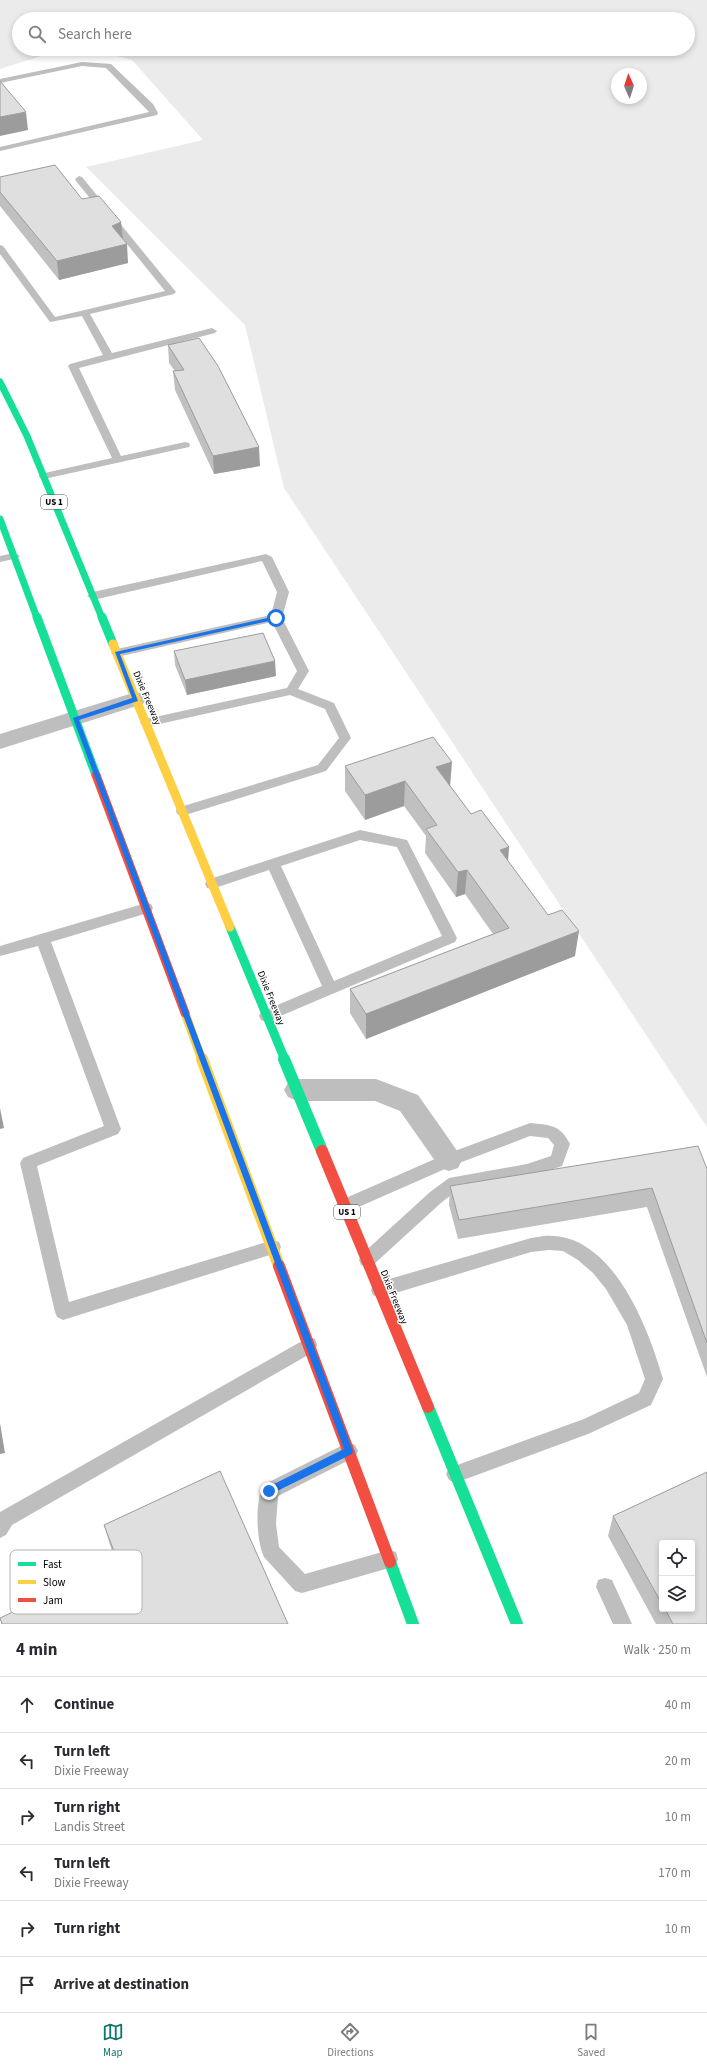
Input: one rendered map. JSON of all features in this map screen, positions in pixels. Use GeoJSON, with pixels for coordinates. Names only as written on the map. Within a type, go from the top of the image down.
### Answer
{"type":"FeatureCollection","features":[{"type":"Feature","properties":{"kind":"main road","name":"Dixie Freeway"},"geometry":{"type":"LineString","coordinates":[[0,382],[27,436],[44,476],[517,1624]]}},
{"type":"Feature","properties":{"kind":"main road"},"geometry":{"type":"LineString","coordinates":[[0,519],[76,718],[349,1451],[389,1559],[410,1623]]}},
{"type":"Feature","properties":{"kind":"street"},"geometry":{"type":"LineString","coordinates":[[0,742],[136,699]]}},
{"type":"Feature","properties":{"kind":"street"},"geometry":{"type":"LineString","coordinates":[[297,1090],[376,1090],[409,1103],[449,1160]]}},
{"type":"Feature","properties":{"kind":"lane"},"geometry":{"type":"LineString","coordinates":[[0,81],[82,64],[108,66],[150,106],[154,113],[0,149]]}},
{"type":"Feature","properties":{"kind":"lane"},"geometry":{"type":"LineString","coordinates":[[0,248],[53,320],[172,292],[79,179]]}},
{"type":"Feature","properties":{"kind":"lane"},"geometry":{"type":"LineString","coordinates":[[84,312],[109,357]]}},
{"type":"Feature","properties":{"kind":"lane"},"geometry":{"type":"LineString","coordinates":[[118,460],[73,366],[212,331]]}},
{"type":"Feature","properties":{"kind":"lane"},"geometry":{"type":"LineString","coordinates":[[44,476],[185,445]]}},
{"type":"Feature","properties":{"kind":"lane"},"geometry":{"type":"LineString","coordinates":[[0,559],[14,556]]}},
{"type":"Feature","properties":{"kind":"lane"},"geometry":{"type":"LineString","coordinates":[[93,596],[266,557],[283,592],[276,618],[303,671],[291,690]]}},
{"type":"Feature","properties":{"kind":"lane"},"geometry":{"type":"LineString","coordinates":[[117,653],[276,618]]}},
{"type":"Feature","properties":{"kind":"lane"},"geometry":{"type":"LineString","coordinates":[[146,723],[291,690],[330,706],[345,738],[322,768],[182,811]]}},
{"type":"Feature","properties":{"kind":"lane"},"geometry":{"type":"LineString","coordinates":[[212,884],[360,835],[402,843],[450,938],[266,1016]]}},
{"type":"Feature","properties":{"kind":"lane"},"geometry":{"type":"LineString","coordinates":[[273,864],[330,989]]}},
{"type":"Feature","properties":{"kind":"lane"},"geometry":{"type":"LineString","coordinates":[[0,951],[146,908]]}},
{"type":"Feature","properties":{"kind":"lane"},"geometry":{"type":"LineString","coordinates":[[43,939],[113,1130],[28,1163],[63,1312],[273,1247]]}},
{"type":"Feature","properties":{"kind":"lane"},"geometry":{"type":"LineString","coordinates":[[345,1206],[449,1160],[530,1129],[552,1132],[562,1144],[557,1161],[527,1171],[455,1183],[436,1197],[367,1260]]}},
{"type":"Feature","properties":{"kind":"lane"},"geometry":{"type":"LineString","coordinates":[[379,1290],[531,1245],[549,1242],[566,1245],[592,1261],[618,1292],[647,1350],[654,1379],[645,1399],[588,1426],[455,1474]]}},
{"type":"Feature","properties":{"kind":"lane"},"geometry":{"type":"LineString","coordinates":[[0,1529],[6,1519],[309,1345]]}},
{"type":"Feature","properties":{"kind":"lane"},"geometry":{"type":"LineString","coordinates":[[349,1451],[269,1491],[267,1524],[270,1551],[302,1584],[389,1559]]}},
{"type":"Feature","properties":{"kind":"lane"},"geometry":{"type":"LineString","coordinates":[[605,1587],[623,1624]]}},
{"type":"Feature","properties":{"kind":"shaded area"},"geometry":{"type":"Polygon","coordinates":[[[0,0],[707,0],[707,1127],[284,488],[245,325],[86,167],[203,140],[132,60],[117,56],[695,56],[695,12],[12,12],[12,56],[41,56],[0,69],[0,0]]]}},
{"type":"Feature","properties":{"kind":"building"},"geometry":{"type":"Polygon","coordinates":[[[0,81],[26,112],[0,117],[0,81]]]}},
{"type":"Feature","properties":{"kind":"building"},"geometry":{"type":"Polygon","coordinates":[[[55,165],[82,199],[99,196],[121,222],[112,226],[127,244],[57,261],[0,192],[0,177],[55,165]]]}},
{"type":"Feature","properties":{"kind":"building"},"geometry":{"type":"Polygon","coordinates":[[[199,338],[218,366],[259,447],[213,456],[173,371],[184,370],[168,345],[199,338]]]}},
{"type":"Feature","properties":{"kind":"building"},"geometry":{"type":"Polygon","coordinates":[[[263,633],[275,661],[185,680],[174,651],[263,633]]]}},
{"type":"Feature","properties":{"kind":"building"},"geometry":{"type":"Polygon","coordinates":[[[433,737],[452,762],[436,767],[471,814],[481,810],[509,847],[500,850],[548,915],[562,910],[579,931],[366,1014],[350,989],[509,928],[467,870],[458,872],[426,829],[437,825],[405,781],[365,795],[345,766],[433,737]]]}},
{"type":"Feature","properties":{"kind":"building"},"geometry":{"type":"Polygon","coordinates":[[[698,1146],[707,1169],[707,1343],[652,1188],[459,1220],[450,1186],[698,1146]]]}},
{"type":"Feature","properties":{"kind":"building"},"geometry":{"type":"Polygon","coordinates":[[[220,1471],[288,1624],[2,1624],[0,1618],[10,1613],[142,1614],[142,1550],[113,1550],[104,1525],[220,1471]]]}},
{"type":"Feature","properties":{"kind":"building"},"geometry":{"type":"Polygon","coordinates":[[[707,1472],[707,1624],[673,1624],[667,1612],[695,1612],[695,1540],[659,1540],[659,1599],[613,1516],[707,1472]]]}},
{"type":"Feature","properties":{"kind":"traffic: fast"},"geometry":{"type":"LineString","coordinates":[[0,382],[27,436],[113,644]]}},
{"type":"Feature","properties":{"kind":"traffic: fast"},"geometry":{"type":"LineString","coordinates":[[0,519],[96,775]]}},
{"type":"Feature","properties":{"kind":"traffic: fast"},"geometry":{"type":"LineString","coordinates":[[230,927],[322,1151]]}},
{"type":"Feature","properties":{"kind":"traffic: fast"},"geometry":{"type":"LineString","coordinates":[[428,1407],[517,1624]]}},
{"type":"Feature","properties":{"kind":"traffic: fast"},"geometry":{"type":"LineString","coordinates":[[390,1562],[413,1624]]}},
{"type":"Feature","properties":{"kind":"traffic: slow"},"geometry":{"type":"LineString","coordinates":[[113,644],[230,927]]}},
{"type":"Feature","properties":{"kind":"traffic: slow"},"geometry":{"type":"LineString","coordinates":[[185,1013],[279,1266]]}},
{"type":"Feature","properties":{"kind":"traffic: jam"},"geometry":{"type":"LineString","coordinates":[[96,775],[185,1013]]}},
{"type":"Feature","properties":{"kind":"traffic: jam"},"geometry":{"type":"LineString","coordinates":[[322,1151],[428,1407]]}},
{"type":"Feature","properties":{"kind":"traffic: jam"},"geometry":{"type":"LineString","coordinates":[[279,1266],[390,1562]]}},
{"type":"Feature","properties":{"kind":"route"},"geometry":{"type":"LineString","coordinates":[[269,1491],[349,1451],[76,718],[136,699],[117,653],[276,618]]}}]}
